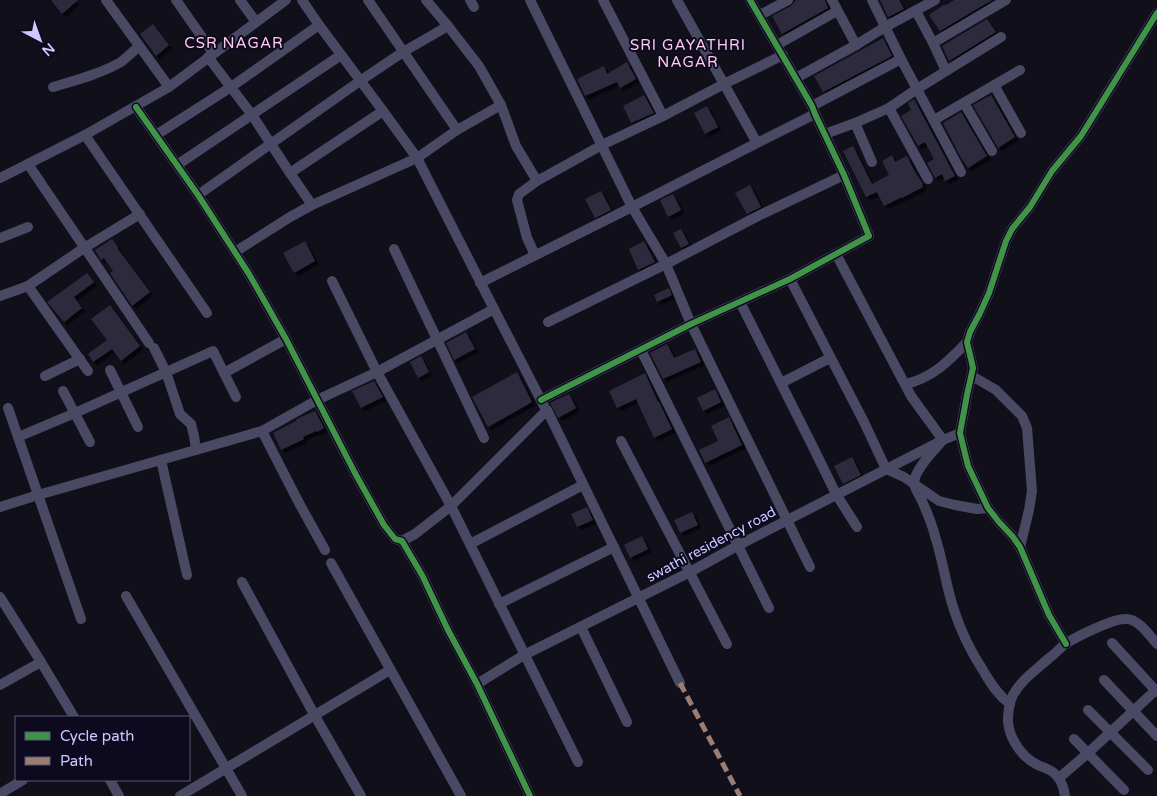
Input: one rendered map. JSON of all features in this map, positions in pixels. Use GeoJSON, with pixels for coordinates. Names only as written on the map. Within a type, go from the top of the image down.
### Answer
{"type":"FeatureCollection","features":[{"type":"Feature","properties":{"kind":"street"},"geometry":{"type":"LineString","coordinates":[[106,0],[169,87]]}},
{"type":"Feature","properties":{"kind":"street"},"geometry":{"type":"LineString","coordinates":[[176,0],[231,87],[312,205]]}},
{"type":"Feature","properties":{"kind":"street"},"geometry":{"type":"LineString","coordinates":[[240,0],[256,22]]}},
{"type":"Feature","properties":{"kind":"street"},"geometry":{"type":"LineString","coordinates":[[0,178],[85,136],[169,87],[286,0]]}},
{"type":"Feature","properties":{"kind":"street"},"geometry":{"type":"LineString","coordinates":[[302,0],[417,158],[542,400],[680,683]]}},
{"type":"Feature","properties":{"kind":"street"},"geometry":{"type":"LineString","coordinates":[[368,0],[457,130]]}},
{"type":"Feature","properties":{"kind":"street"},"geometry":{"type":"LineString","coordinates":[[426,0],[479,66],[501,105],[516,146],[536,181]]}},
{"type":"Feature","properties":{"kind":"street"},"geometry":{"type":"LineString","coordinates":[[530,0],[632,207],[666,264],[691,324],[810,567]]}},
{"type":"Feature","properties":{"kind":"street"},"geometry":{"type":"LineString","coordinates":[[603,0],[663,116]]}},
{"type":"Feature","properties":{"kind":"street"},"geometry":{"type":"LineString","coordinates":[[677,0],[757,143]]}},
{"type":"Feature","properties":{"kind":"street"},"geometry":{"type":"LineString","coordinates":[[542,400],[691,324],[790,279],[869,236],[844,175],[813,110],[750,0]]}},
{"type":"Feature","properties":{"kind":"street"},"geometry":{"type":"LineString","coordinates":[[760,15],[788,0]]}},
{"type":"Feature","properties":{"kind":"street"},"geometry":{"type":"LineString","coordinates":[[832,0],[856,45]]}},
{"type":"Feature","properties":{"kind":"street"},"geometry":{"type":"LineString","coordinates":[[872,0],[961,172]]}},
{"type":"Feature","properties":{"kind":"street"},"geometry":{"type":"LineString","coordinates":[[796,78],[935,0]]}},
{"type":"Feature","properties":{"kind":"street"},"geometry":{"type":"LineString","coordinates":[[933,44],[1006,0]]}},
{"type":"Feature","properties":{"kind":"street"},"geometry":{"type":"LineString","coordinates":[[777,45],[838,11]]}},
{"type":"Feature","properties":{"kind":"street"},"geometry":{"type":"LineString","coordinates":[[916,11],[946,71]]}},
{"type":"Feature","properties":{"kind":"street"},"geometry":{"type":"LineString","coordinates":[[905,384],[916,382],[938,370],[967,342],[989,292],[1006,241],[1012,229],[1030,207],[1052,171],[1081,136],[1157,13]]}},
{"type":"Feature","properties":{"kind":"street"},"geometry":{"type":"LineString","coordinates":[[156,135],[231,87],[319,25]]}},
{"type":"Feature","properties":{"kind":"street"},"geometry":{"type":"LineString","coordinates":[[198,195],[360,81],[403,52],[448,26]]}},
{"type":"Feature","properties":{"kind":"street"},"geometry":{"type":"LineString","coordinates":[[825,134],[889,108],[1001,37]]}},
{"type":"Feature","properties":{"kind":"street"},"geometry":{"type":"LineString","coordinates":[[53,87],[108,69],[123,60],[139,46]]}},
{"type":"Feature","properties":{"kind":"street"},"geometry":{"type":"LineString","coordinates":[[177,166],[341,55]]}},
{"type":"Feature","properties":{"kind":"street"},"geometry":{"type":"LineString","coordinates":[[535,255],[527,238],[517,200],[519,194],[536,181],[602,145],[783,55]]}},
{"type":"Feature","properties":{"kind":"street"},"geometry":{"type":"LineString","coordinates":[[480,283],[757,143],[901,59]]}},
{"type":"Feature","properties":{"kind":"street"},"geometry":{"type":"LineString","coordinates":[[934,120],[1020,70]]}},
{"type":"Feature","properties":{"kind":"street"},"geometry":{"type":"LineString","coordinates":[[994,85],[1021,133]]}},
{"type":"Feature","properties":{"kind":"street"},"geometry":{"type":"LineString","coordinates":[[964,102],[992,151]]}},
{"type":"Feature","properties":{"kind":"street"},"geometry":{"type":"LineString","coordinates":[[235,252],[312,205],[417,158],[457,130],[501,105]]}},
{"type":"Feature","properties":{"kind":"street"},"geometry":{"type":"LineString","coordinates":[[136,107],[198,195],[249,274],[286,339],[384,525],[395,539],[402,541],[422,575],[448,630],[477,684],[530,796]]}},
{"type":"Feature","properties":{"kind":"street"},"geometry":{"type":"LineString","coordinates":[[889,108],[928,179]]}},
{"type":"Feature","properties":{"kind":"street"},"geometry":{"type":"LineString","coordinates":[[290,174],[383,111]]}},
{"type":"Feature","properties":{"kind":"street"},"geometry":{"type":"LineString","coordinates":[[855,123],[872,162]]}},
{"type":"Feature","properties":{"kind":"street"},"geometry":{"type":"LineString","coordinates":[[85,136],[207,313]]}},
{"type":"Feature","properties":{"kind":"street"},"geometry":{"type":"LineString","coordinates":[[28,164],[151,346],[166,372],[180,414],[191,424],[196,450]]}},
{"type":"Feature","properties":{"kind":"street"},"geometry":{"type":"LineString","coordinates":[[548,322],[758,216],[844,175]]}},
{"type":"Feature","properties":{"kind":"street"},"geometry":{"type":"LineString","coordinates":[[0,296],[28,286],[84,248],[140,214]]}},
{"type":"Feature","properties":{"kind":"street"},"geometry":{"type":"LineString","coordinates":[[0,238],[28,227]]}},
{"type":"Feature","properties":{"kind":"street"},"geometry":{"type":"LineString","coordinates":[[394,249],[484,438]]}},
{"type":"Feature","properties":{"kind":"street"},"geometry":{"type":"LineString","coordinates":[[836,254],[911,396],[943,440],[916,476],[914,484],[922,499],[936,537],[958,624],[976,660],[994,688],[1010,704]]}},
{"type":"Feature","properties":{"kind":"street"},"geometry":{"type":"LineString","coordinates":[[790,279],[864,422],[886,469],[904,477],[939,501],[977,509],[988,508]]}},
{"type":"Feature","properties":{"kind":"street"},"geometry":{"type":"LineString","coordinates":[[332,281],[377,372],[451,506],[578,762]]}},
{"type":"Feature","properties":{"kind":"street"},"geometry":{"type":"LineString","coordinates":[[28,286],[88,371]]}},
{"type":"Feature","properties":{"kind":"street"},"geometry":{"type":"LineString","coordinates":[[740,302],[836,494],[857,527]]}},
{"type":"Feature","properties":{"kind":"street"},"geometry":{"type":"LineString","coordinates":[[0,507],[262,431],[494,309]]}},
{"type":"Feature","properties":{"kind":"street"},"geometry":{"type":"LineString","coordinates":[[224,373],[286,339]]}},
{"type":"Feature","properties":{"kind":"street"},"geometry":{"type":"LineString","coordinates":[[967,342],[973,368],[960,433],[968,466],[988,508],[1020,547],[1049,615],[1066,644]]}},
{"type":"Feature","properties":{"kind":"street"},"geometry":{"type":"LineString","coordinates":[[641,350],[769,608]]}},
{"type":"Feature","properties":{"kind":"street"},"geometry":{"type":"LineString","coordinates":[[18,437],[213,351],[236,397]]}},
{"type":"Feature","properties":{"kind":"street"},"geometry":{"type":"LineString","coordinates":[[781,383],[830,358]]}},
{"type":"Feature","properties":{"kind":"street"},"geometry":{"type":"LineString","coordinates":[[45,376],[80,359]]}},
{"type":"Feature","properties":{"kind":"street"},"geometry":{"type":"LineString","coordinates":[[110,370],[138,428]]}},
{"type":"Feature","properties":{"kind":"street"},"geometry":{"type":"LineString","coordinates":[[972,376],[996,390],[1022,416],[1027,428],[1032,491],[1020,547]]}},
{"type":"Feature","properties":{"kind":"street"},"geometry":{"type":"LineString","coordinates":[[63,391],[90,442]]}},
{"type":"Feature","properties":{"kind":"street"},"geometry":{"type":"LineString","coordinates":[[8,408],[80,619]]}},
{"type":"Feature","properties":{"kind":"street"},"geometry":{"type":"LineString","coordinates":[[402,541],[415,534],[451,506],[547,410]]}},
{"type":"Feature","properties":{"kind":"street"},"geometry":{"type":"LineString","coordinates":[[262,431],[325,550]]}},
{"type":"Feature","properties":{"kind":"street","name":"swathi residency road"},"geometry":{"type":"LineString","coordinates":[[477,684],[524,655],[690,572],[836,494],[960,433]]}},
{"type":"Feature","properties":{"kind":"street"},"geometry":{"type":"LineString","coordinates":[[621,441],[727,644]]}},
{"type":"Feature","properties":{"kind":"street"},"geometry":{"type":"LineString","coordinates":[[161,460],[187,574]]}},
{"type":"Feature","properties":{"kind":"street"},"geometry":{"type":"LineString","coordinates":[[470,544],[583,485]]}},
{"type":"Feature","properties":{"kind":"street"},"geometry":{"type":"LineString","coordinates":[[499,604],[614,547]]}},
{"type":"Feature","properties":{"kind":"street"},"geometry":{"type":"LineString","coordinates":[[331,563],[461,796]]}},
{"type":"Feature","properties":{"kind":"street"},"geometry":{"type":"LineString","coordinates":[[242,582],[361,796]]}},
{"type":"Feature","properties":{"kind":"street"},"geometry":{"type":"LineString","coordinates":[[126,596],[242,796]]}},
{"type":"Feature","properties":{"kind":"street"},"geometry":{"type":"LineString","coordinates":[[0,598],[73,716]]}},
{"type":"Feature","properties":{"kind":"street"},"geometry":{"type":"LineString","coordinates":[[1064,796],[1064,790],[1056,774],[1025,757],[1013,739],[1008,724],[1008,712],[1013,694],[1026,678],[1066,644],[1105,624],[1125,618],[1135,621],[1157,644]]}},
{"type":"Feature","properties":{"kind":"street"},"geometry":{"type":"LineString","coordinates":[[581,627],[627,722]]}},
{"type":"Feature","properties":{"kind":"street"},"geometry":{"type":"LineString","coordinates":[[1059,778],[1156,690],[1112,643]]}},
{"type":"Feature","properties":{"kind":"street"},"geometry":{"type":"LineString","coordinates":[[0,685],[41,662]]}},
{"type":"Feature","properties":{"kind":"street"},"geometry":{"type":"LineString","coordinates":[[180,796],[390,670]]}},
{"type":"Feature","properties":{"kind":"street"},"geometry":{"type":"LineString","coordinates":[[1104,680],[1157,736]]}},
{"type":"Feature","properties":{"kind":"street"},"geometry":{"type":"LineString","coordinates":[[1088,710],[1148,770]]}},
{"type":"Feature","properties":{"kind":"street"},"geometry":{"type":"LineString","coordinates":[[1074,739],[1124,790]]}},
{"type":"Feature","properties":{"kind":"street"},"geometry":{"type":"LineString","coordinates":[[3,792],[22,781]]}},
{"type":"Feature","properties":{"kind":"street"},"geometry":{"type":"LineString","coordinates":[[111,781],[119,796]]}},
{"type":"Feature","properties":{"kind":"building"},"geometry":{"type":"Polygon","coordinates":[[[51,0],[78,0],[62,14],[51,0]]]}},
{"type":"Feature","properties":{"kind":"building"},"geometry":{"type":"Polygon","coordinates":[[[796,0],[825,0],[828,8],[782,34],[772,16],[791,6],[796,0]]]}},
{"type":"Feature","properties":{"kind":"building"},"geometry":{"type":"Polygon","coordinates":[[[880,0],[899,0],[904,9],[888,17],[880,0]]]}},
{"type":"Feature","properties":{"kind":"building"},"geometry":{"type":"Polygon","coordinates":[[[954,0],[992,0],[940,31],[929,15],[954,0]]]}},
{"type":"Feature","properties":{"kind":"building"},"geometry":{"type":"Polygon","coordinates":[[[987,19],[996,32],[949,61],[942,46],[987,19]]]}},
{"type":"Feature","properties":{"kind":"building"},"geometry":{"type":"Polygon","coordinates":[[[153,24],[169,45],[156,56],[140,34],[153,24]]]}},
{"type":"Feature","properties":{"kind":"building"},"geometry":{"type":"Polygon","coordinates":[[[883,38],[892,56],[823,92],[814,76],[883,38]]]}},
{"type":"Feature","properties":{"kind":"building"},"geometry":{"type":"Polygon","coordinates":[[[627,62],[636,79],[620,88],[617,82],[585,96],[577,79],[604,66],[607,74],[627,62]]]}},
{"type":"Feature","properties":{"kind":"building"},"geometry":{"type":"Polygon","coordinates":[[[644,95],[654,113],[631,123],[623,106],[644,95]]]}},
{"type":"Feature","properties":{"kind":"building"},"geometry":{"type":"Polygon","coordinates":[[[991,95],[1015,137],[998,148],[973,105],[991,95]]]}},
{"type":"Feature","properties":{"kind":"building"},"geometry":{"type":"Polygon","coordinates":[[[914,99],[955,176],[945,181],[942,174],[935,178],[927,163],[934,159],[925,142],[918,146],[901,116],[911,110],[908,103],[914,99]]]}},
{"type":"Feature","properties":{"kind":"building"},"geometry":{"type":"Polygon","coordinates":[[[707,106],[718,127],[705,134],[694,113],[707,106]]]}},
{"type":"Feature","properties":{"kind":"building"},"geometry":{"type":"Polygon","coordinates":[[[961,112],[987,156],[968,168],[943,123],[961,112]]]}},
{"type":"Feature","properties":{"kind":"building"},"geometry":{"type":"Polygon","coordinates":[[[853,146],[872,184],[889,175],[882,161],[892,155],[895,162],[907,156],[923,187],[884,206],[877,192],[866,197],[843,151],[853,146]]]}},
{"type":"Feature","properties":{"kind":"building"},"geometry":{"type":"Polygon","coordinates":[[[750,185],[761,207],[747,214],[735,193],[750,185]]]}},
{"type":"Feature","properties":{"kind":"building"},"geometry":{"type":"Polygon","coordinates":[[[601,191],[611,210],[595,218],[585,199],[601,191]]]}},
{"type":"Feature","properties":{"kind":"building"},"geometry":{"type":"Polygon","coordinates":[[[673,194],[681,210],[668,217],[660,200],[673,194]]]}},
{"type":"Feature","properties":{"kind":"building"},"geometry":{"type":"Polygon","coordinates":[[[681,229],[689,244],[681,248],[673,233],[681,229]]]}},
{"type":"Feature","properties":{"kind":"building"},"geometry":{"type":"Polygon","coordinates":[[[112,239],[150,292],[132,306],[110,273],[113,271],[104,258],[101,260],[95,250],[112,239]]]}},
{"type":"Feature","properties":{"kind":"building"},"geometry":{"type":"Polygon","coordinates":[[[305,241],[315,261],[294,273],[283,253],[305,241]]]}},
{"type":"Feature","properties":{"kind":"building"},"geometry":{"type":"Polygon","coordinates":[[[644,241],[655,262],[638,270],[629,249],[644,241]]]}},
{"type":"Feature","properties":{"kind":"building"},"geometry":{"type":"Polygon","coordinates":[[[87,273],[94,282],[74,297],[82,308],[64,322],[47,302],[87,273]]]}},
{"type":"Feature","properties":{"kind":"building"},"geometry":{"type":"Polygon","coordinates":[[[669,288],[672,295],[657,302],[654,295],[669,288]]]}},
{"type":"Feature","properties":{"kind":"building"},"geometry":{"type":"Polygon","coordinates":[[[110,305],[140,346],[121,361],[112,349],[93,362],[88,354],[107,340],[91,319],[110,305]]]}},
{"type":"Feature","properties":{"kind":"building"},"geometry":{"type":"Polygon","coordinates":[[[466,332],[475,349],[454,360],[446,343],[466,332]]]}},
{"type":"Feature","properties":{"kind":"building"},"geometry":{"type":"Polygon","coordinates":[[[667,344],[674,358],[695,349],[701,362],[663,379],[650,353],[667,344]]]}},
{"type":"Feature","properties":{"kind":"building"},"geometry":{"type":"Polygon","coordinates":[[[421,356],[429,372],[418,378],[410,362],[421,356]]]}},
{"type":"Feature","properties":{"kind":"building"},"geometry":{"type":"Polygon","coordinates":[[[517,372],[532,402],[488,427],[472,397],[517,372]]]}},
{"type":"Feature","properties":{"kind":"building"},"geometry":{"type":"Polygon","coordinates":[[[645,373],[672,429],[654,438],[636,399],[617,408],[609,391],[645,373]]]}},
{"type":"Feature","properties":{"kind":"building"},"geometry":{"type":"Polygon","coordinates":[[[374,381],[383,397],[361,408],[352,391],[374,381]]]}},
{"type":"Feature","properties":{"kind":"building"},"geometry":{"type":"Polygon","coordinates":[[[715,389],[721,402],[703,411],[697,398],[715,389]]]}},
{"type":"Feature","properties":{"kind":"building"},"geometry":{"type":"Polygon","coordinates":[[[569,394],[576,408],[558,418],[550,403],[569,394]]]}},
{"type":"Feature","properties":{"kind":"building"},"geometry":{"type":"Polygon","coordinates":[[[315,411],[324,428],[303,437],[304,439],[281,450],[273,433],[315,411]]]}},
{"type":"Feature","properties":{"kind":"building"},"geometry":{"type":"Polygon","coordinates":[[[729,417],[742,445],[705,463],[699,450],[718,441],[711,426],[729,417]]]}},
{"type":"Feature","properties":{"kind":"building"},"geometry":{"type":"Polygon","coordinates":[[[852,457],[861,475],[843,484],[834,466],[852,457]]]}},
{"type":"Feature","properties":{"kind":"building"},"geometry":{"type":"Polygon","coordinates":[[[587,507],[593,520],[577,527],[571,514],[587,507]]]}},
{"type":"Feature","properties":{"kind":"building"},"geometry":{"type":"Polygon","coordinates":[[[692,512],[698,525],[680,533],[674,520],[692,512]]]}},
{"type":"Feature","properties":{"kind":"building"},"geometry":{"type":"Polygon","coordinates":[[[642,536],[648,549],[630,558],[624,545],[642,536]]]}},
{"type":"Feature","properties":{"kind":"marked path"},"geometry":{"type":"LineString","coordinates":[[680,683],[740,796]]}},
{"type":"Feature","properties":{"kind":"cycle path"},"geometry":{"type":"LineString","coordinates":[[541,400],[691,324],[790,279],[869,236],[844,175],[812,106],[750,0]]}},
{"type":"Feature","properties":{"kind":"cycle path"},"geometry":{"type":"LineString","coordinates":[[1066,644],[1049,615],[1020,547],[988,508],[968,466],[960,433],[973,368],[967,342],[989,293],[1006,241],[1012,229],[1030,207],[1052,171],[1081,136],[1157,13]]}},
{"type":"Feature","properties":{"kind":"cycle path"},"geometry":{"type":"LineString","coordinates":[[136,107],[198,195],[249,274],[286,339],[384,525],[395,539],[402,541],[422,575],[448,630],[477,684],[530,796]]}},
{"type":"Feature","properties":{"kind":"district","name":"CSR NAGAR"},"geometry":{"type":"Point","coordinates":[234,43]}},
{"type":"Feature","properties":{"kind":"district","name":"SRI GAYATHRI NAGAR"},"geometry":{"type":"Point","coordinates":[688,54]}}]}
